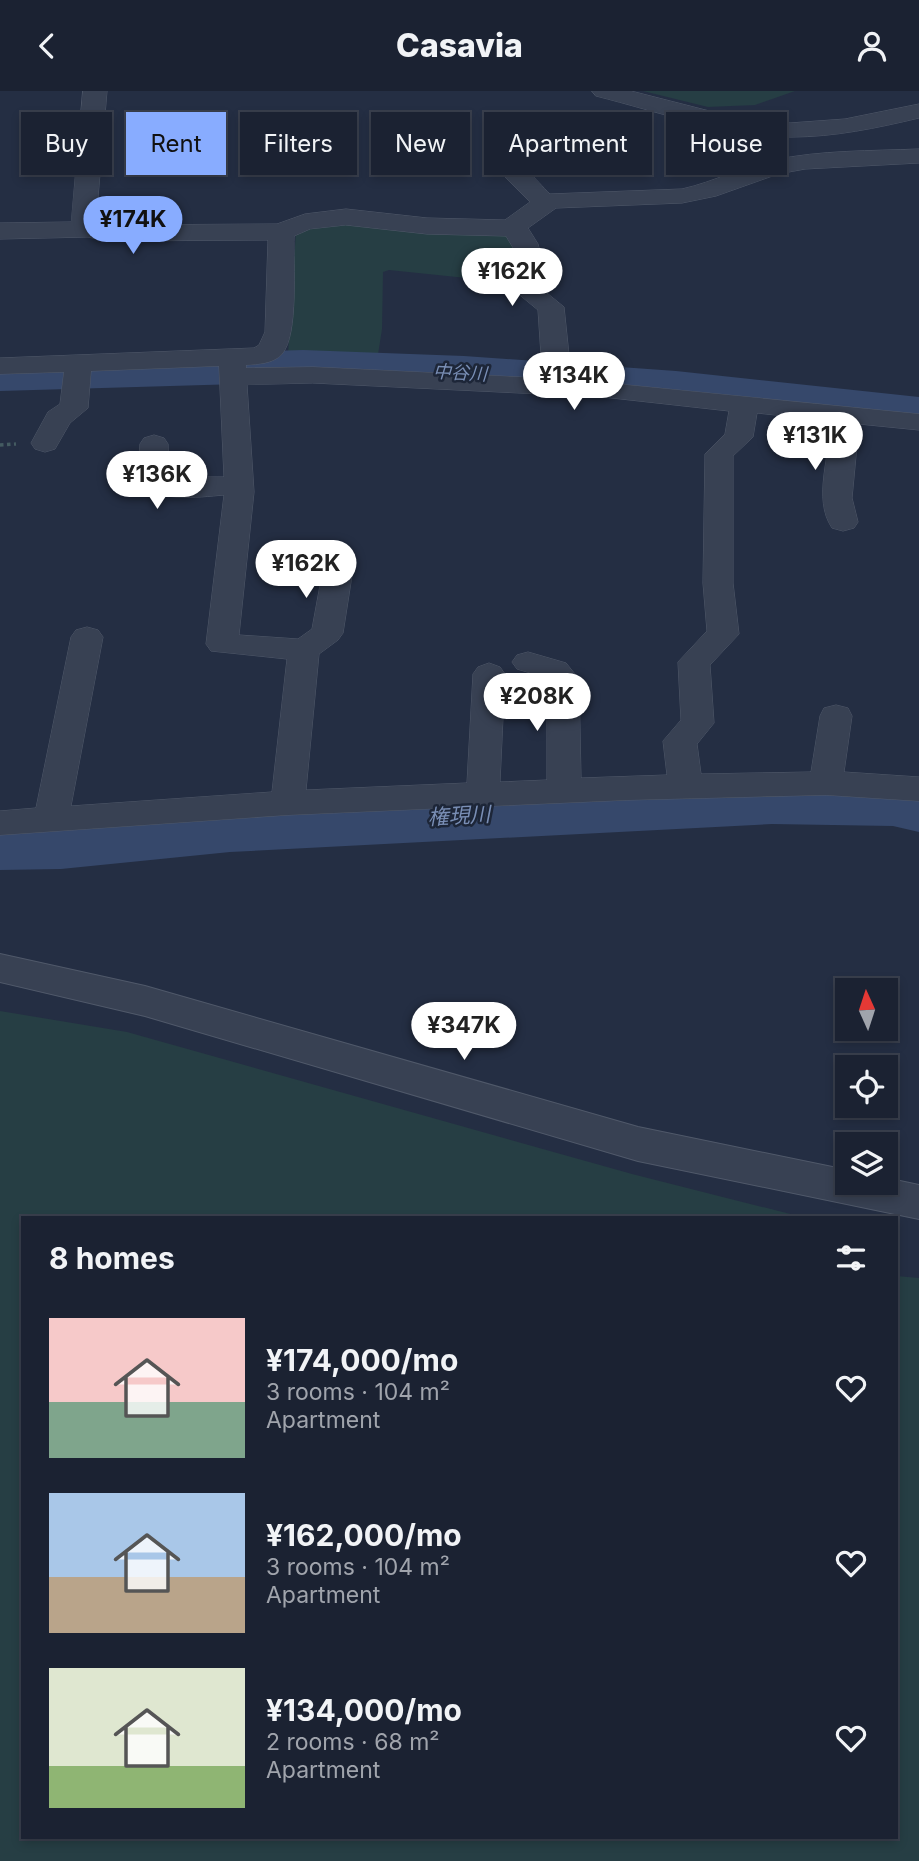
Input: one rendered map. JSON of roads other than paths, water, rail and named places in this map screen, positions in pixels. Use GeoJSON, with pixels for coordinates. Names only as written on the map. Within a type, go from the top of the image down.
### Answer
{"type":"FeatureCollection","features":[{"type":"Feature","properties":{"kind":"street"},"geometry":{"type":"LineString","coordinates":[[88,229],[83,221],[95,91]]}},
{"type":"Feature","properties":{"kind":"street"},"geometry":{"type":"LineString","coordinates":[[604,91],[724,121],[769,129],[851,127],[919,111]]}},
{"type":"Feature","properties":{"kind":"street"},"geometry":{"type":"LineString","coordinates":[[0,231],[88,229],[107,233],[281,232],[325,218],[450,228],[512,227],[545,203],[682,196],[707,191],[773,167],[919,156]]}},
{"type":"Feature","properties":{"kind":"street"},"geometry":{"type":"LineString","coordinates":[[515,175],[545,203]]}},
{"type":"Feature","properties":{"kind":"street"},"geometry":{"type":"LineString","coordinates":[[512,227],[522,235],[526,244],[534,280],[529,292],[551,307],[553,379]]}},
{"type":"Feature","properties":{"kind":"street"},"geometry":{"type":"LineString","coordinates":[[232,368],[271,350],[278,332],[281,232]]}},
{"type":"Feature","properties":{"kind":"street"},"geometry":{"type":"LineString","coordinates":[[0,366],[78,370],[232,368],[313,375],[553,379],[744,403],[918,417]]}},
{"type":"Feature","properties":{"kind":"street"},"geometry":{"type":"LineString","coordinates":[[232,368],[239,485],[222,644],[304,650],[327,633],[338,569]]}},
{"type":"Feature","properties":{"kind":"street"},"geometry":{"type":"LineString","coordinates":[[45,443],[58,418],[74,408],[78,370]]}},
{"type":"Feature","properties":{"kind":"street"},"geometry":{"type":"LineString","coordinates":[[685,786],[680,741],[698,723],[694,662],[723,634],[718,583],[719,454],[739,437],[744,403]]}},
{"type":"Feature","properties":{"kind":"street"},"geometry":{"type":"LineString","coordinates":[[843,521],[836,498],[845,437],[844,413]]}},
{"type":"Feature","properties":{"kind":"street"},"geometry":{"type":"LineString","coordinates":[[154,444],[152,479],[156,483],[173,487],[239,485]]}},
{"type":"Feature","properties":{"kind":"street"},"geometry":{"type":"LineString","coordinates":[[51,821],[87,637]]}},
{"type":"Feature","properties":{"kind":"street"},"geometry":{"type":"LineString","coordinates":[[288,803],[304,650]]}},
{"type":"Feature","properties":{"kind":"street"},"geometry":{"type":"LineString","coordinates":[[528,662],[555,670],[563,679],[564,790]]}},
{"type":"Feature","properties":{"kind":"street"},"geometry":{"type":"LineString","coordinates":[[483,794],[489,674]]}},
{"type":"Feature","properties":{"kind":"street"},"geometry":{"type":"LineString","coordinates":[[826,783],[836,716]]}},
{"type":"Feature","properties":{"kind":"street"},"geometry":{"type":"LineString","coordinates":[[0,823],[288,803],[564,790],[826,783],[919,789]]}},
{"type":"Feature","properties":{"kind":"street"},"geometry":{"type":"LineString","coordinates":[[0,968],[145,1001],[638,1144],[919,1202]]}},
{"type":"Feature","properties":{"kind":"waterway","name":"中谷川"},"geometry":{"type":"LineString","coordinates":[[0,375],[303,366],[464,372],[676,387],[919,413]]}},
{"type":"Feature","properties":{"kind":"waterway","name":"権現川"},"geometry":{"type":"LineString","coordinates":[[0,846],[61,845],[230,828],[772,801],[893,803],[919,809]]}}]}
